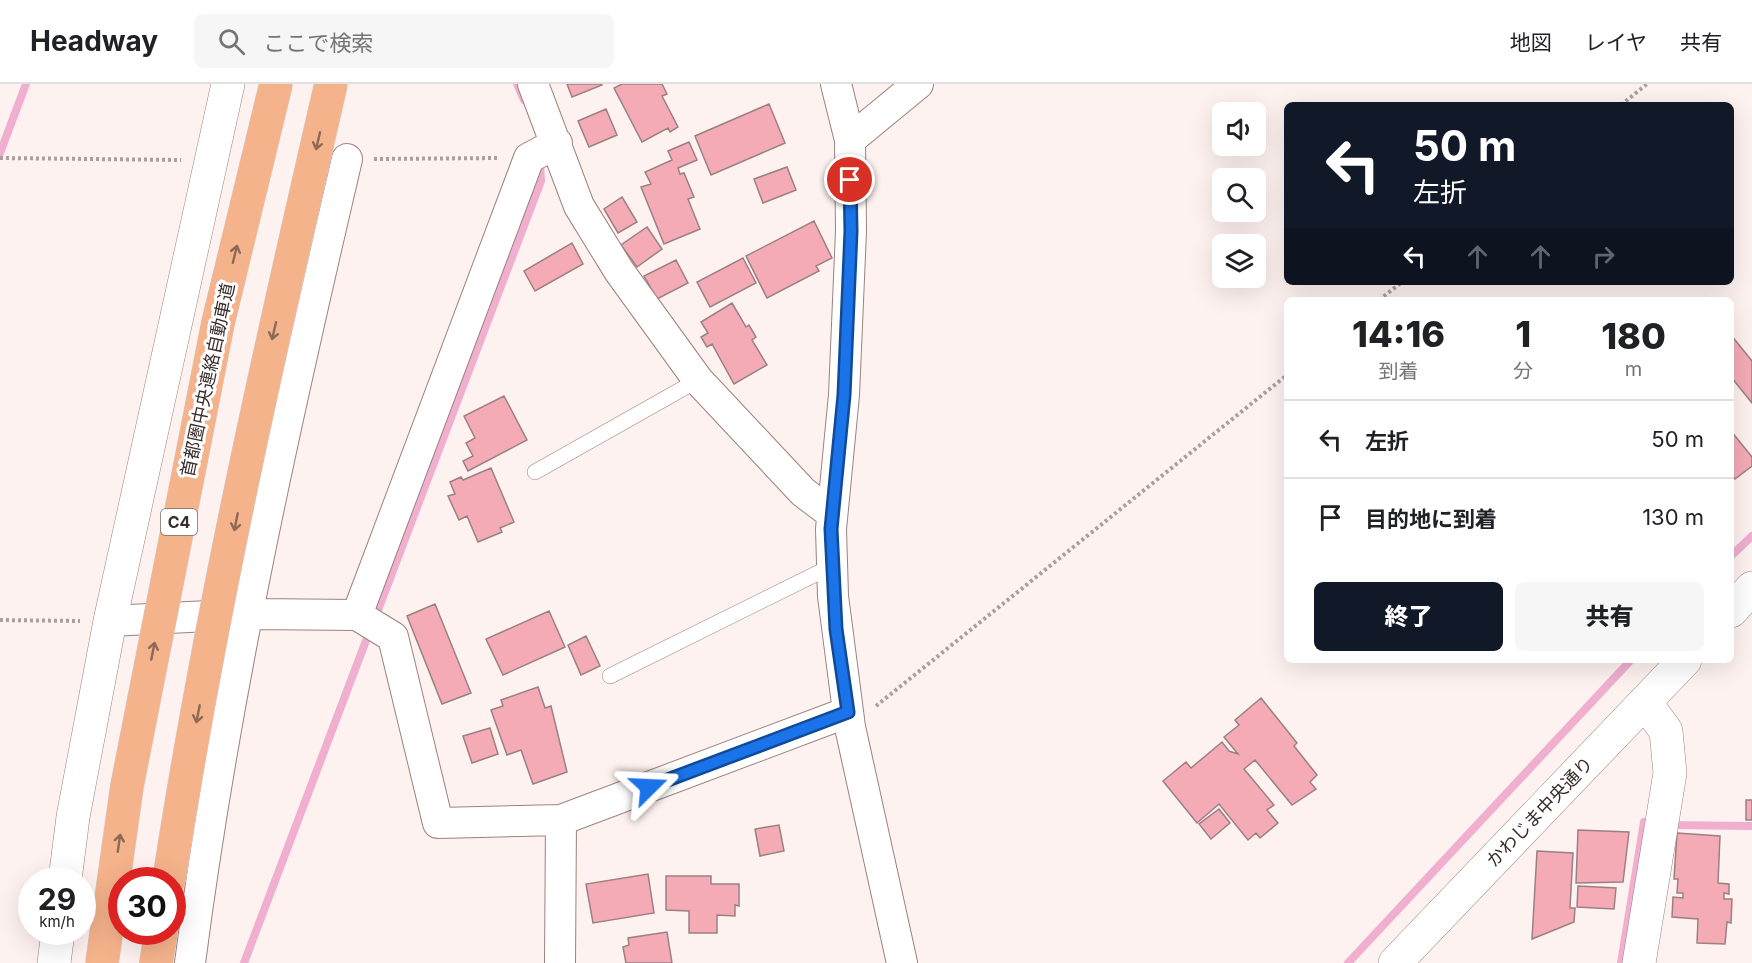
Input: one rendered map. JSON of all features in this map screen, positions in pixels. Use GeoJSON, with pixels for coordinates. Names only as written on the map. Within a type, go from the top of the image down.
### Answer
{"type":"FeatureCollection","features":[{"type":"Feature","properties":{"kind":"highway","name":"首都圏中央連絡自動車道"},"geometry":{"type":"LineString","coordinates":[[102,963],[127,786],[218,323],[276,84]]}},
{"type":"Feature","properties":{"kind":"highway"},"geometry":{"type":"LineString","coordinates":[[171,867],[183,786],[272,336],[331,84]]}},
{"type":"Feature","properties":{"kind":"highway"},"geometry":{"type":"LineString","coordinates":[[156,963],[159,945]]}},
{"type":"Feature","properties":{"kind":"street"},"geometry":{"type":"LineString","coordinates":[[67,867],[73,817],[110,621],[228,84]]}},
{"type":"Feature","properties":{"kind":"street"},"geometry":{"type":"LineString","coordinates":[[533,84],[557,142],[579,206],[619,271],[698,380],[803,492],[832,514]]}},
{"type":"Feature","properties":{"kind":"street"},"geometry":{"type":"LineString","coordinates":[[836,84],[850,140],[851,231],[844,395],[832,514],[832,566],[836,629],[849,719],[902,963]]}},
{"type":"Feature","properties":{"kind":"street"},"geometry":{"type":"LineString","coordinates":[[850,140],[918,84]]}},
{"type":"Feature","properties":{"kind":"street"},"geometry":{"type":"LineString","coordinates":[[357,615],[529,158],[557,142]]}},
{"type":"Feature","properties":{"kind":"street"},"geometry":{"type":"LineString","coordinates":[[190,963],[206,839],[249,614],[302,354],[347,159]]}},
{"type":"Feature","properties":{"kind":"street"},"geometry":{"type":"LineString","coordinates":[[1734,607],[1752,588]]}},
{"type":"Feature","properties":{"kind":"street"},"geometry":{"type":"LineString","coordinates":[[110,621],[249,614],[357,615],[393,637],[438,823],[561,820],[849,719]]}},
{"type":"Feature","properties":{"kind":"street","name":"かわじま中央通り"},"geometry":{"type":"LineString","coordinates":[[1395,963],[1682,663]]}},
{"type":"Feature","properties":{"kind":"street"},"geometry":{"type":"LineString","coordinates":[[1639,963],[1670,773],[1666,731],[1645,702]]}},
{"type":"Feature","properties":{"kind":"street"},"geometry":{"type":"LineString","coordinates":[[560,963],[561,820]]}},
{"type":"Feature","properties":{"kind":"street"},"geometry":{"type":"LineString","coordinates":[[54,963],[56,945]]}},
{"type":"Feature","properties":{"kind":"lane"},"geometry":{"type":"LineString","coordinates":[[535,472],[698,380]]}},
{"type":"Feature","properties":{"kind":"lane"},"geometry":{"type":"LineString","coordinates":[[610,676],[832,566]]}},
{"type":"Feature","properties":{"kind":"path"},"geometry":{"type":"LineString","coordinates":[[1625,102],[1647,84]]}},
{"type":"Feature","properties":{"kind":"path"},"geometry":{"type":"LineString","coordinates":[[1383,297],[1398,285]]}},
{"type":"Feature","properties":{"kind":"path"},"geometry":{"type":"LineString","coordinates":[[849,719],[1284,377]]}},
{"type":"Feature","properties":{"kind":"path"},"geometry":{"type":"LineString","coordinates":[[0,620],[110,621]]}},
{"type":"Feature","properties":{"kind":"building"},"geometry":{"type":"Polygon","coordinates":[[[567,84],[601,84],[602,85],[572,97],[567,84]]]}},
{"type":"Feature","properties":{"kind":"building"},"geometry":{"type":"Polygon","coordinates":[[[622,84],[662,84],[667,94],[662,96],[678,127],[670,132],[668,128],[642,142],[614,88],[622,84]]]}},
{"type":"Feature","properties":{"kind":"building"},"geometry":{"type":"Polygon","coordinates":[[[769,104],[785,143],[711,175],[695,136],[769,104]]]}},
{"type":"Feature","properties":{"kind":"building"},"geometry":{"type":"Polygon","coordinates":[[[606,109],[617,135],[589,147],[578,121],[606,109]]]}},
{"type":"Feature","properties":{"kind":"building"},"geometry":{"type":"Polygon","coordinates":[[[689,142],[697,160],[678,168],[680,174],[684,173],[694,197],[688,199],[700,229],[664,244],[641,187],[651,184],[645,172],[672,160],[668,151],[689,142]]]}},
{"type":"Feature","properties":{"kind":"building"},"geometry":{"type":"Polygon","coordinates":[[[787,167],[796,190],[763,203],[754,179],[787,167]]]}},
{"type":"Feature","properties":{"kind":"building"},"geometry":{"type":"Polygon","coordinates":[[[622,197],[637,222],[618,233],[604,209],[622,197]]]}},
{"type":"Feature","properties":{"kind":"building"},"geometry":{"type":"Polygon","coordinates":[[[814,221],[832,258],[816,266],[819,271],[767,298],[746,256],[814,221]]]}},
{"type":"Feature","properties":{"kind":"building"},"geometry":{"type":"Polygon","coordinates":[[[647,227],[662,249],[637,267],[621,245],[647,227]]]}},
{"type":"Feature","properties":{"kind":"building"},"geometry":{"type":"Polygon","coordinates":[[[572,243],[583,264],[535,291],[524,271],[572,243]]]}},
{"type":"Feature","properties":{"kind":"building"},"geometry":{"type":"Polygon","coordinates":[[[743,258],[756,283],[710,307],[697,282],[743,258]]]}},
{"type":"Feature","properties":{"kind":"building"},"geometry":{"type":"Polygon","coordinates":[[[676,260],[688,283],[657,299],[644,276],[676,260]]]}},
{"type":"Feature","properties":{"kind":"building"},"geometry":{"type":"Polygon","coordinates":[[[732,303],[746,327],[749,325],[756,337],[752,340],[767,365],[734,384],[712,344],[707,347],[701,337],[708,333],[701,322],[732,303]]]}},
{"type":"Feature","properties":{"kind":"building"},"geometry":{"type":"Polygon","coordinates":[[[1734,339],[1752,361],[1752,403],[1734,381],[1734,339]]]}},
{"type":"Feature","properties":{"kind":"building"},"geometry":{"type":"Polygon","coordinates":[[[504,396],[527,440],[468,471],[463,461],[473,456],[466,443],[475,438],[464,416],[504,396]]]}},
{"type":"Feature","properties":{"kind":"building"},"geometry":{"type":"Polygon","coordinates":[[[1734,435],[1752,457],[1752,466],[1735,479],[1734,435]]]}},
{"type":"Feature","properties":{"kind":"building"},"geometry":{"type":"Polygon","coordinates":[[[491,468],[514,522],[500,528],[502,532],[478,542],[467,516],[459,520],[448,496],[455,494],[450,482],[461,477],[463,480],[491,468]]]}},
{"type":"Feature","properties":{"kind":"building"},"geometry":{"type":"Polygon","coordinates":[[[435,604],[471,693],[442,704],[407,616],[435,604]]]}},
{"type":"Feature","properties":{"kind":"building"},"geometry":{"type":"Polygon","coordinates":[[[549,611],[565,647],[503,675],[486,639],[549,611]]]}},
{"type":"Feature","properties":{"kind":"building"},"geometry":{"type":"Polygon","coordinates":[[[586,636],[600,666],[581,675],[568,645],[586,636]]]}},
{"type":"Feature","properties":{"kind":"building"},"geometry":{"type":"Polygon","coordinates":[[[538,687],[545,708],[551,706],[567,772],[533,784],[521,750],[507,755],[491,710],[503,706],[501,700],[538,687]]]}},
{"type":"Feature","properties":{"kind":"building"},"geometry":{"type":"Polygon","coordinates":[[[1261,698],[1297,743],[1294,746],[1317,775],[1310,782],[1316,789],[1292,805],[1255,760],[1244,769],[1274,805],[1267,810],[1278,823],[1260,838],[1256,833],[1248,840],[1219,804],[1197,823],[1163,781],[1186,762],[1191,768],[1222,742],[1229,751],[1238,754],[1224,737],[1239,725],[1235,720],[1261,698]]]}},
{"type":"Feature","properties":{"kind":"building"},"geometry":{"type":"Polygon","coordinates":[[[490,728],[498,754],[472,763],[463,736],[490,728]]]}},
{"type":"Feature","properties":{"kind":"building"},"geometry":{"type":"Polygon","coordinates":[[[1746,800],[1752,800],[1752,820],[1746,820],[1746,800]]]}},
{"type":"Feature","properties":{"kind":"building"},"geometry":{"type":"Polygon","coordinates":[[[1219,809],[1230,823],[1211,839],[1199,824],[1219,809]]]}},
{"type":"Feature","properties":{"kind":"building"},"geometry":{"type":"Polygon","coordinates":[[[779,825],[784,851],[760,856],[755,829],[779,825]]]}},
{"type":"Feature","properties":{"kind":"building"},"geometry":{"type":"Polygon","coordinates":[[[1578,830],[1629,832],[1623,882],[1576,883],[1578,830]]]}},
{"type":"Feature","properties":{"kind":"building"},"geometry":{"type":"Polygon","coordinates":[[[1677,833],[1720,836],[1718,883],[1729,884],[1729,894],[1724,893],[1724,899],[1732,899],[1731,923],[1727,922],[1725,944],[1697,943],[1698,919],[1672,917],[1673,897],[1683,898],[1683,893],[1677,893],[1678,879],[1674,879],[1677,833]]]}},
{"type":"Feature","properties":{"kind":"building"},"geometry":{"type":"Polygon","coordinates":[[[1537,851],[1573,853],[1570,908],[1575,908],[1574,922],[1532,939],[1537,851]]]}},
{"type":"Feature","properties":{"kind":"building"},"geometry":{"type":"Polygon","coordinates":[[[648,874],[654,913],[593,923],[586,884],[648,874]]]}},
{"type":"Feature","properties":{"kind":"building"},"geometry":{"type":"Polygon","coordinates":[[[666,876],[711,876],[711,884],[739,884],[739,906],[735,905],[735,916],[717,915],[717,933],[689,933],[689,911],[666,910],[666,876]]]}},
{"type":"Feature","properties":{"kind":"building"},"geometry":{"type":"Polygon","coordinates":[[[1578,886],[1616,888],[1614,909],[1577,907],[1578,886]]]}},
{"type":"Feature","properties":{"kind":"building"},"geometry":{"type":"Polygon","coordinates":[[[667,932],[672,963],[626,963],[623,947],[629,945],[628,938],[667,932]]]}},
{"type":"Feature","properties":{"kind":"waterway"},"geometry":{"type":"LineString","coordinates":[[0,153],[26,84]]}},
{"type":"Feature","properties":{"kind":"waterway"},"geometry":{"type":"LineString","coordinates":[[517,84],[524,100]]}},
{"type":"Feature","properties":{"kind":"waterway"},"geometry":{"type":"LineString","coordinates":[[375,618],[541,181],[540,161]]}},
{"type":"Feature","properties":{"kind":"waterway"},"geometry":{"type":"LineString","coordinates":[[1734,553],[1752,536]]}},
{"type":"Feature","properties":{"kind":"waterway"},"geometry":{"type":"LineString","coordinates":[[244,963],[370,630]]}},
{"type":"Feature","properties":{"kind":"waterway"},"geometry":{"type":"LineString","coordinates":[[1348,963],[1628,663]]}},
{"type":"Feature","properties":{"kind":"waterway"},"geometry":{"type":"LineString","coordinates":[[1621,963],[1644,822],[1654,824]]}},
{"type":"Feature","properties":{"kind":"waterway"},"geometry":{"type":"LineString","coordinates":[[1667,825],[1752,826]]}},
{"type":"Feature","properties":{"kind":"route"},"geometry":{"type":"LineString","coordinates":[[649,787],[848,712],[836,629],[831,529],[844,395],[851,231],[850,180]]}}]}
